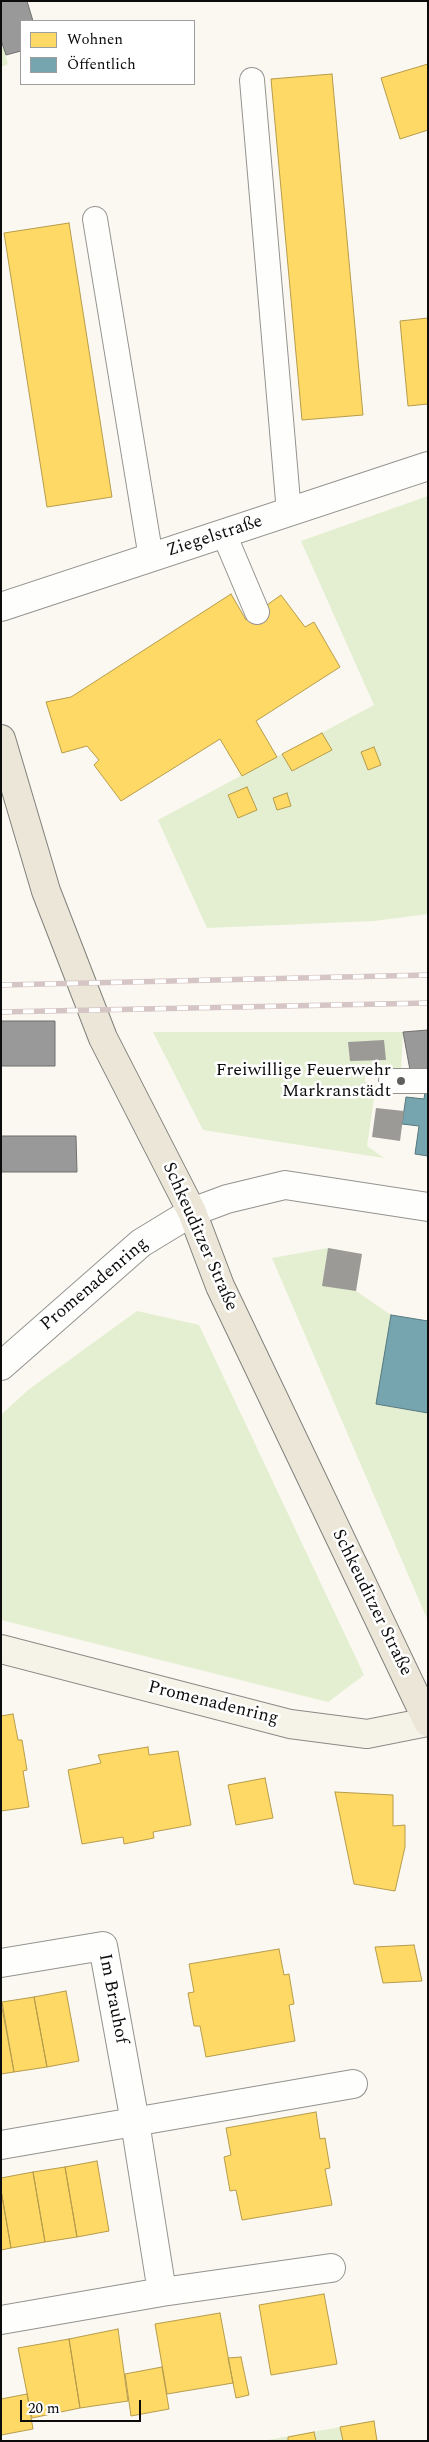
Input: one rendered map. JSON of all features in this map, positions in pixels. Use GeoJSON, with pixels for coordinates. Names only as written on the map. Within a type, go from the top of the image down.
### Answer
{"type":"FeatureCollection","features":[{"type":"Feature","properties":{"kind":"main road","name":"Schkeuditzer Straße"},"geometry":{"type":"LineString","coordinates":[[1,739],[46,891],[103,1038],[192,1212],[220,1286],[428,1722]]}},
{"type":"Feature","properties":{"kind":"main road","name":"Promenadenring"},"geometry":{"type":"LineString","coordinates":[[1,1650],[290,1724],[367,1734],[428,1722]]}},
{"type":"Feature","properties":{"kind":"street","name":"Ziegelstraße"},"geometry":{"type":"LineString","coordinates":[[1,607],[428,466]]}},
{"type":"Feature","properties":{"kind":"street","name":"Promenadenring"},"geometry":{"type":"LineString","coordinates":[[1,1366],[141,1243],[192,1212],[227,1199],[285,1185],[428,1207]]}},
{"type":"Feature","properties":{"kind":"street","name":"Im Brauhof"},"geometry":{"type":"LineString","coordinates":[[1,1963],[103,1946],[136,2122],[162,2292]]}},
{"type":"Feature","properties":{"kind":"street"},"geometry":{"type":"LineString","coordinates":[[1,2145],[353,2084]]}},
{"type":"Feature","properties":{"kind":"street"},"geometry":{"type":"LineString","coordinates":[[1,2320],[162,2292],[331,2268]]}},
{"type":"Feature","properties":{"kind":"lane"},"geometry":{"type":"LineString","coordinates":[[252,80],[290,513]]}},
{"type":"Feature","properties":{"kind":"lane"},"geometry":{"type":"LineString","coordinates":[[95,219],[151,558]]}},
{"type":"Feature","properties":{"kind":"lane"},"geometry":{"type":"LineString","coordinates":[[224,534],[257,612]]}},
{"type":"Feature","properties":{"kind":"lane"},"geometry":{"type":"LineString","coordinates":[[391,1081],[428,1081]]}},
{"type":"Feature","properties":{"kind":"green space"},"geometry":{"type":"Polygon","coordinates":[[[1,40],[8,64],[1,67],[1,40]]]}},
{"type":"Feature","properties":{"kind":"green space"},"geometry":{"type":"Polygon","coordinates":[[[428,496],[428,914],[374,921],[207,928],[158,820],[374,705],[301,541],[428,496]]]}},
{"type":"Feature","properties":{"kind":"green space"},"geometry":{"type":"Polygon","coordinates":[[[153,1032],[403,1032],[401,1071],[365,1071],[365,1082],[376,1085],[367,1146],[384,1158],[203,1130],[153,1032]]]}},
{"type":"Feature","properties":{"kind":"green space"},"geometry":{"type":"Polygon","coordinates":[[[328,1248],[362,1254],[356,1291],[391,1315],[376,1404],[428,1413],[428,1621],[272,1258],[328,1248]]]}},
{"type":"Feature","properties":{"kind":"green space"},"geometry":{"type":"Polygon","coordinates":[[[137,1311],[199,1325],[364,1675],[328,1702],[1,1620],[1,1415],[28,1390],[137,1311]]]}},
{"type":"Feature","properties":{"kind":"green space"},"geometry":{"type":"Polygon","coordinates":[[[374,2421],[377,2441],[262,2441],[374,2421]]]}},
{"type":"Feature","properties":{"kind":"building: Wohnen"},"geometry":{"type":"Polygon","coordinates":[[[428,64],[428,130],[400,139],[381,78],[428,64]]]}},
{"type":"Feature","properties":{"kind":"building: Wohnen"},"geometry":{"type":"Polygon","coordinates":[[[332,74],[363,415],[302,420],[271,79],[332,74]]]}},
{"type":"Feature","properties":{"kind":"building: Wohnen"},"geometry":{"type":"Polygon","coordinates":[[[69,223],[112,497],[47,507],[4,233],[69,223]]]}},
{"type":"Feature","properties":{"kind":"building: Wohnen"},"geometry":{"type":"Polygon","coordinates":[[[428,318],[428,404],[408,406],[400,321],[428,318]]]}},
{"type":"Feature","properties":{"kind":"building: Wohnen"},"geometry":{"type":"Polygon","coordinates":[[[231,594],[246,620],[281,595],[305,627],[314,622],[340,667],[256,721],[277,757],[242,776],[220,739],[121,801],[94,765],[99,760],[87,746],[62,753],[46,702],[71,697],[231,594]]]}},
{"type":"Feature","properties":{"kind":"building: Wohnen"},"geometry":{"type":"Polygon","coordinates":[[[322,733],[332,750],[292,771],[282,754],[322,733]]]}},
{"type":"Feature","properties":{"kind":"building: Wohnen"},"geometry":{"type":"Polygon","coordinates":[[[374,747],[381,765],[368,770],[361,752],[374,747]]]}},
{"type":"Feature","properties":{"kind":"building: Wohnen"},"geometry":{"type":"Polygon","coordinates":[[[247,787],[257,810],[238,818],[228,795],[247,787]]]}},
{"type":"Feature","properties":{"kind":"building: Wohnen"},"geometry":{"type":"Polygon","coordinates":[[[287,793],[291,806],[277,810],[273,798],[287,793]]]}},
{"type":"Feature","properties":{"kind":"building: Wohnen"},"geometry":{"type":"Polygon","coordinates":[[[13,1714],[18,1740],[22,1740],[27,1770],[23,1771],[29,1807],[1,1811],[1,1716],[13,1714]]]}},
{"type":"Feature","properties":{"kind":"building: Wohnen"},"geometry":{"type":"Polygon","coordinates":[[[148,1747],[149,1755],[178,1751],[191,1825],[153,1832],[154,1838],[124,1844],[123,1837],[82,1844],[68,1770],[101,1763],[98,1755],[148,1747]]]}},
{"type":"Feature","properties":{"kind":"building: Wohnen"},"geometry":{"type":"Polygon","coordinates":[[[265,1778],[273,1818],[236,1825],[228,1785],[265,1778]]]}},
{"type":"Feature","properties":{"kind":"building: Wohnen"},"geometry":{"type":"Polygon","coordinates":[[[335,1792],[393,1795],[393,1826],[405,1825],[405,1847],[395,1891],[354,1884],[335,1792]]]}},
{"type":"Feature","properties":{"kind":"building: Wohnen"},"geometry":{"type":"Polygon","coordinates":[[[414,1945],[422,1981],[383,1983],[375,1947],[414,1945]]]}},
{"type":"Feature","properties":{"kind":"building: Wohnen"},"geometry":{"type":"Polygon","coordinates":[[[279,1949],[284,1975],[289,1974],[294,2004],[289,2005],[295,2041],[206,2057],[200,2026],[194,2026],[188,1993],[194,1992],[189,1964],[279,1949]]]}},
{"type":"Feature","properties":{"kind":"building: Wohnen"},"geometry":{"type":"Polygon","coordinates":[[[66,1991],[79,2061],[47,2067],[34,1997],[66,1991]]]}},
{"type":"Feature","properties":{"kind":"building: Wohnen"},"geometry":{"type":"Polygon","coordinates":[[[34,1997],[47,2067],[14,2072],[2,2002],[34,1997]]]}},
{"type":"Feature","properties":{"kind":"building: Wohnen"},"geometry":{"type":"Polygon","coordinates":[[[1,2002],[14,2072],[1,2074],[1,2002]]]}},
{"type":"Feature","properties":{"kind":"building: Wohnen"},"geometry":{"type":"Polygon","coordinates":[[[316,2112],[320,2139],[325,2138],[330,2168],[325,2169],[332,2205],[242,2220],[236,2190],[230,2191],[224,2157],[231,2155],[226,2128],[316,2112]]]}},
{"type":"Feature","properties":{"kind":"building: Wohnen"},"geometry":{"type":"Polygon","coordinates":[[[97,2161],[109,2231],[77,2237],[65,2167],[97,2161]]]}},
{"type":"Feature","properties":{"kind":"building: Wohnen"},"geometry":{"type":"Polygon","coordinates":[[[65,2167],[77,2237],[45,2242],[33,2172],[65,2167]]]}},
{"type":"Feature","properties":{"kind":"building: Wohnen"},"geometry":{"type":"Polygon","coordinates":[[[33,2172],[45,2242],[11,2248],[1,2190],[1,2178],[33,2172]]]}},
{"type":"Feature","properties":{"kind":"building: Wohnen"},"geometry":{"type":"Polygon","coordinates":[[[1,2190],[11,2248],[1,2250],[1,2190]]]}},
{"type":"Feature","properties":{"kind":"building: Wohnen"},"geometry":{"type":"Polygon","coordinates":[[[324,2294],[337,2364],[271,2375],[259,2305],[324,2294]]]}},
{"type":"Feature","properties":{"kind":"building: Wohnen"},"geometry":{"type":"Polygon","coordinates":[[[220,2313],[233,2383],[167,2394],[155,2324],[220,2313]]]}},
{"type":"Feature","properties":{"kind":"building: Wohnen"},"geometry":{"type":"Polygon","coordinates":[[[118,2329],[128,2401],[80,2408],[69,2339],[118,2329]]]}},
{"type":"Feature","properties":{"kind":"building: Wohnen"},"geometry":{"type":"Polygon","coordinates":[[[69,2339],[80,2408],[32,2418],[18,2348],[69,2339]]]}},
{"type":"Feature","properties":{"kind":"building: Wohnen"},"geometry":{"type":"Polygon","coordinates":[[[241,2357],[249,2395],[236,2398],[228,2358],[241,2357]]]}},
{"type":"Feature","properties":{"kind":"building: Wohnen"},"geometry":{"type":"Polygon","coordinates":[[[162,2367],[169,2409],[131,2416],[125,2374],[162,2367]]]}},
{"type":"Feature","properties":{"kind":"building: Wohnen"},"geometry":{"type":"Polygon","coordinates":[[[27,2394],[33,2429],[1,2435],[1,2399],[27,2394]]]}},
{"type":"Feature","properties":{"kind":"building: Wohnen"},"geometry":{"type":"Polygon","coordinates":[[[374,2421],[377,2441],[343,2441],[340,2427],[374,2421]]]}},
{"type":"Feature","properties":{"kind":"building: Wohnen"},"geometry":{"type":"Polygon","coordinates":[[[314,2432],[316,2441],[288,2441],[288,2437],[314,2432]]]}},
{"type":"Feature","properties":{"kind":"building: Öffentlich"},"geometry":{"type":"Polygon","coordinates":[[[425,1091],[428,1091],[428,1156],[415,1154],[419,1126],[402,1124],[406,1097],[424,1099],[425,1091]]]}},
{"type":"Feature","properties":{"kind":"building: Öffentlich"},"geometry":{"type":"Polygon","coordinates":[[[391,1315],[428,1321],[428,1413],[376,1404],[391,1315]]]}},
{"type":"Feature","properties":{"kind":"building: Industrie"},"geometry":{"type":"Polygon","coordinates":[[[1,1],[27,1],[33,20],[20,20],[20,51],[6,55],[1,40],[1,1]]]}},
{"type":"Feature","properties":{"kind":"building: Industrie"},"geometry":{"type":"Polygon","coordinates":[[[1,1021],[55,1021],[55,1066],[1,1066],[1,1021]]]}},
{"type":"Feature","properties":{"kind":"building: Industrie"},"geometry":{"type":"Polygon","coordinates":[[[428,1030],[428,1069],[410,1070],[403,1032],[428,1030]]]}},
{"type":"Feature","properties":{"kind":"building: Industrie"},"geometry":{"type":"Polygon","coordinates":[[[1,1136],[76,1136],[77,1172],[1,1172],[1,1136]]]}},
{"type":"Feature","properties":{"kind":"building: Sonstige"},"geometry":{"type":"Polygon","coordinates":[[[384,1040],[386,1060],[350,1061],[348,1042],[384,1040]]]}},
{"type":"Feature","properties":{"kind":"building: Sonstige"},"geometry":{"type":"Polygon","coordinates":[[[376,1108],[404,1111],[400,1141],[372,1137],[376,1108]]]}},
{"type":"Feature","properties":{"kind":"building: Sonstige"},"geometry":{"type":"Polygon","coordinates":[[[328,1248],[362,1254],[356,1291],[322,1286],[328,1248]]]}},
{"type":"Feature","properties":{"kind":"railway"},"geometry":{"type":"LineString","coordinates":[[1,985],[428,975]]}},
{"type":"Feature","properties":{"kind":"railway"},"geometry":{"type":"LineString","coordinates":[[1,1012],[428,1003]]}},
{"type":"Feature","properties":{"kind":"place","name":"Freiwillige Feuerwehr Markranstädt"},"geometry":{"type":"Point","coordinates":[401,1081]}}]}
